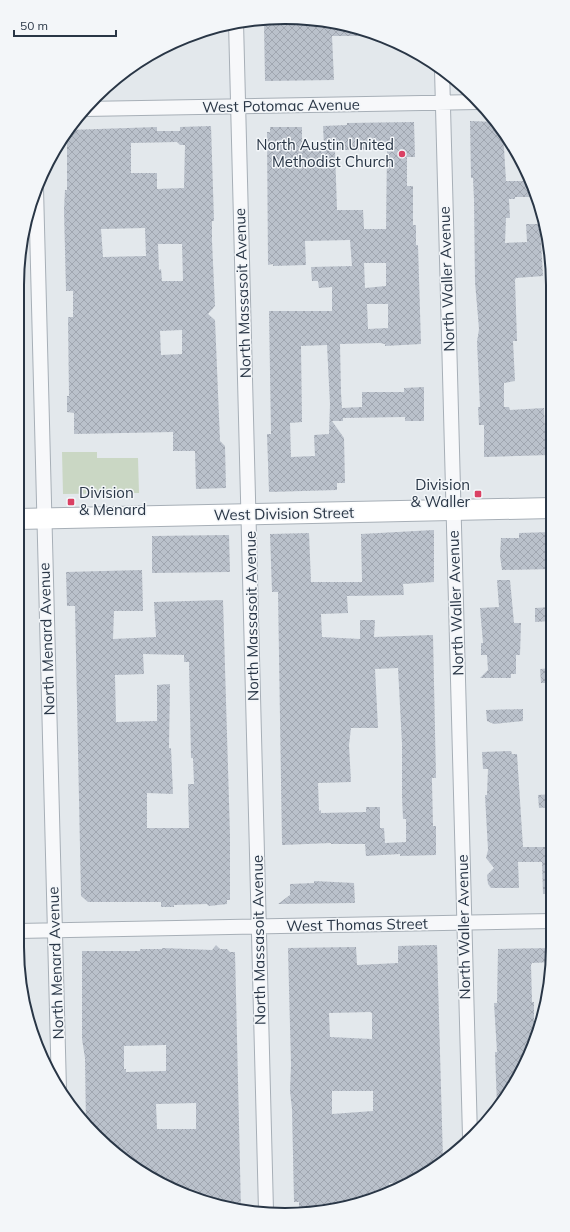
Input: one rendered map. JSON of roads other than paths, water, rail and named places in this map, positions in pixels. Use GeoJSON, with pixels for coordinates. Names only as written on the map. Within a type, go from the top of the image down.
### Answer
{"type":"FeatureCollection","features":[{"type":"Feature","properties":{"kind":"main road","name":"West Division Street"},"geometry":{"type":"LineString","coordinates":[[24,519],[546,508]]}},
{"type":"Feature","properties":{"kind":"street","name":"North Massasoit Avenue"},"geometry":{"type":"LineString","coordinates":[[236,29],[266,1207]]}},
{"type":"Feature","properties":{"kind":"street","name":"North Waller Avenue"},"geometry":{"type":"LineString","coordinates":[[442,77],[470,1132]]}},
{"type":"Feature","properties":{"kind":"street","name":"West Potomac Avenue"},"geometry":{"type":"LineString","coordinates":[[93,109],[472,102]]}},
{"type":"Feature","properties":{"kind":"street","name":"North Menard Avenue"},"geometry":{"type":"LineString","coordinates":[[36,206],[59,1077]]}},
{"type":"Feature","properties":{"kind":"street","name":"West Thomas Street"},"geometry":{"type":"LineString","coordinates":[[24,931],[546,921]]}},
{"type":"Feature","properties":{"kind":"place","name":"North Austin United Methodist Church"},"geometry":{"type":"Point","coordinates":[402,154]}},
{"type":"Feature","properties":{"kind":"place","name":"Division & Waller"},"geometry":{"type":"Point","coordinates":[478,494]}},
{"type":"Feature","properties":{"kind":"place","name":"Division & Menard"},"geometry":{"type":"Point","coordinates":[71,502]}}]}
